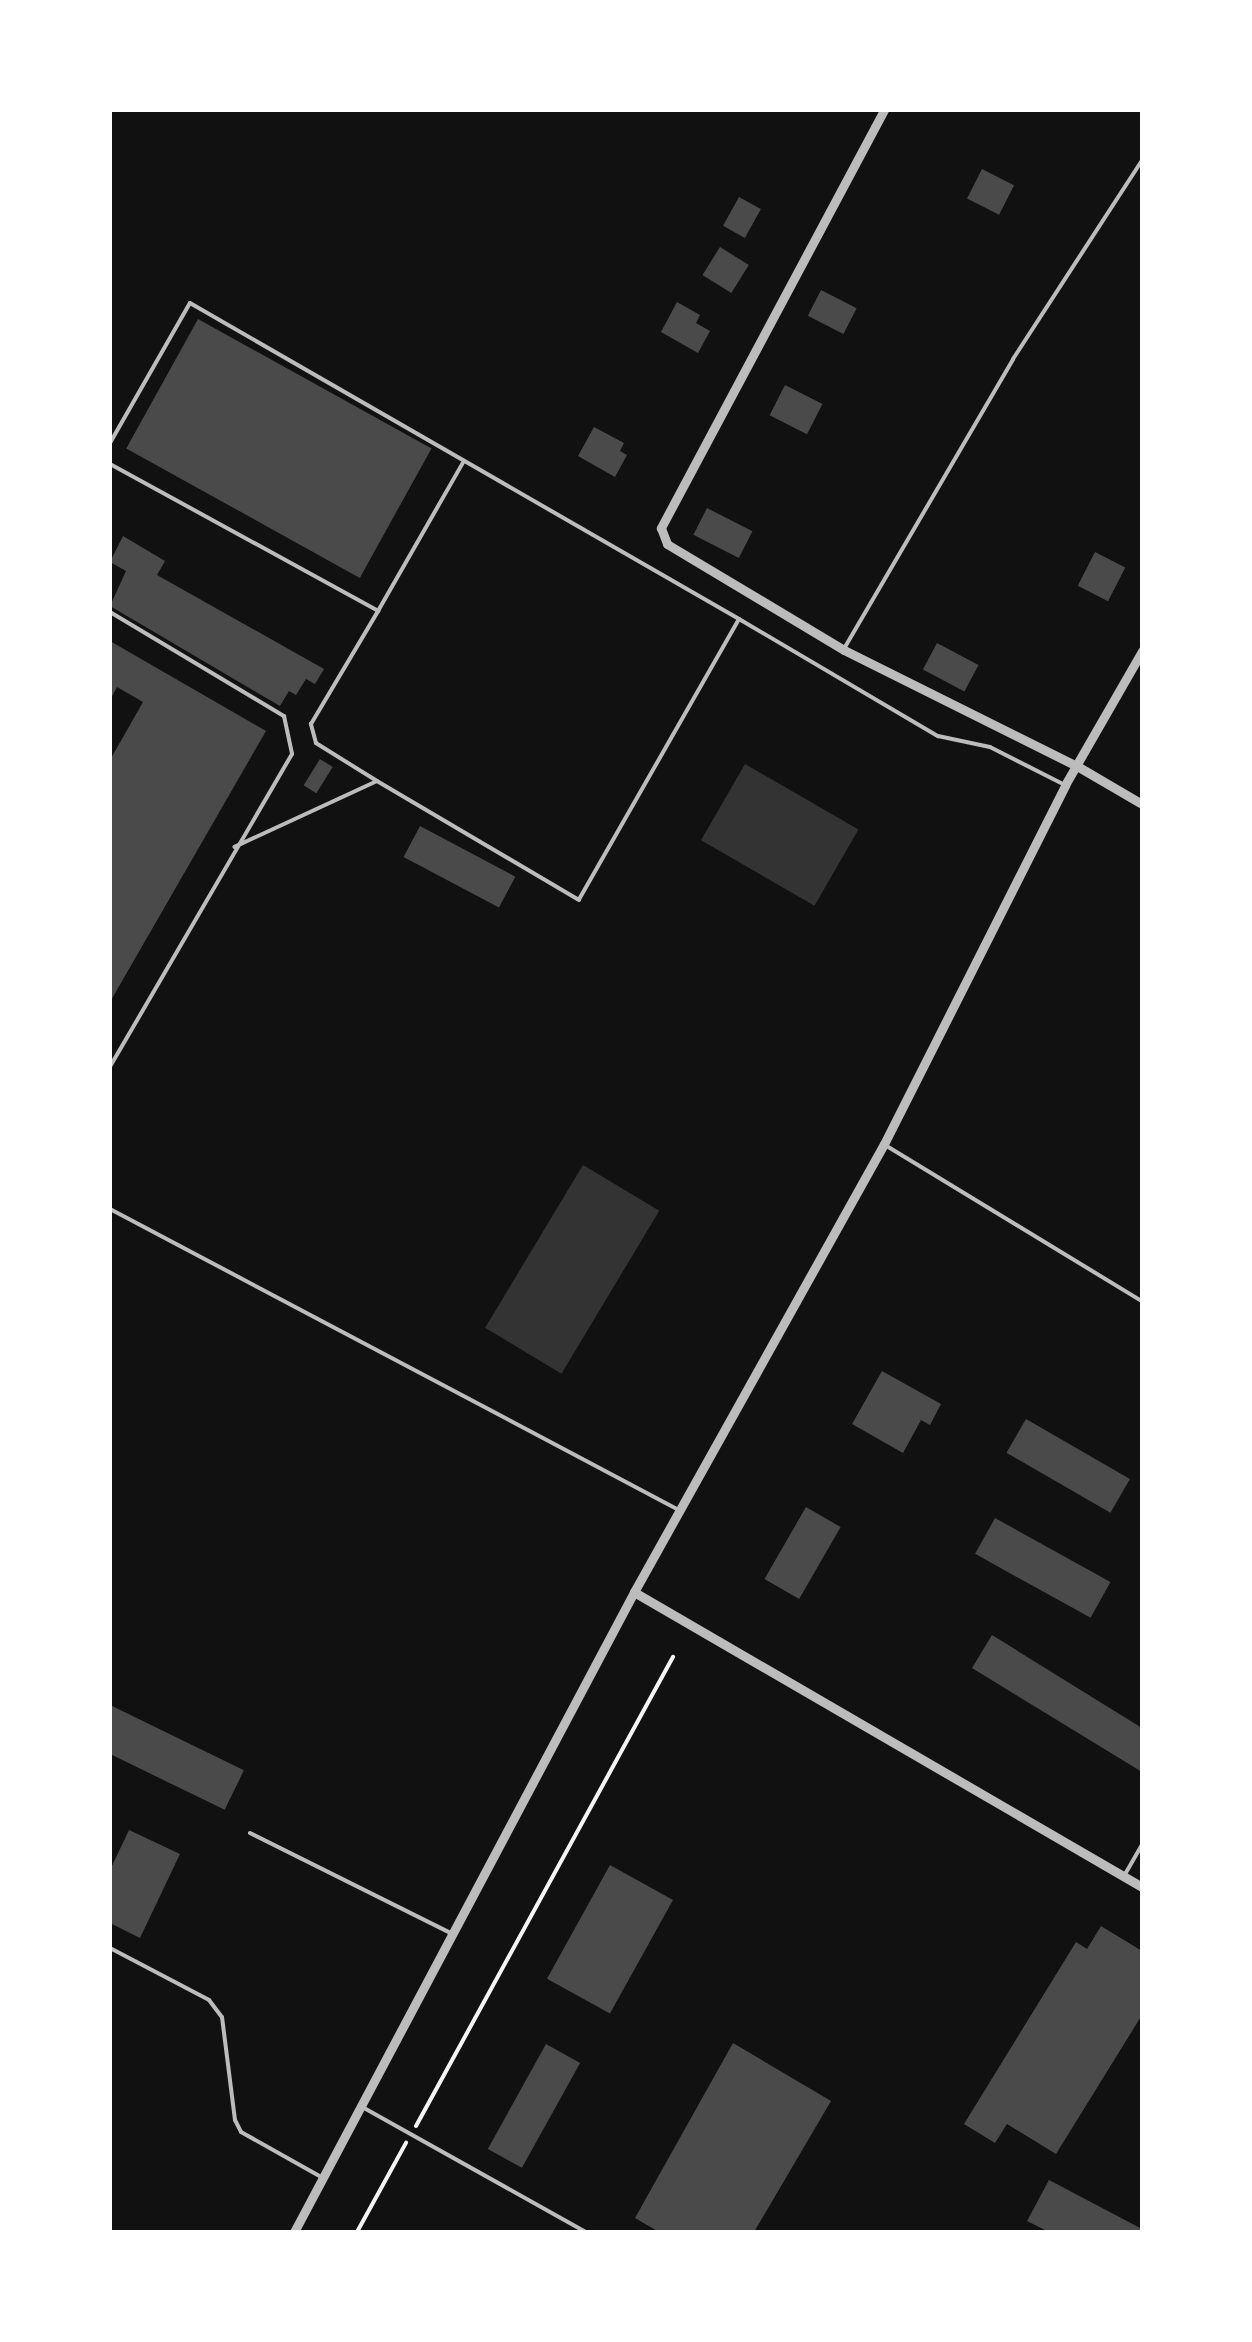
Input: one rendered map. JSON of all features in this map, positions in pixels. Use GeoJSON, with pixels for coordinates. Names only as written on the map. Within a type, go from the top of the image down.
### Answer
{"type":"FeatureCollection","features":[{"type":"Feature","properties":{"kind":"street"},"geometry":{"type":"LineString","coordinates":[[884,110],[661,528],[667,544],[844,650],[1077,766],[1142,804]]}},
{"type":"Feature","properties":{"kind":"street"},"geometry":{"type":"LineString","coordinates":[[294,2232],[634,1592],[884,1144],[1065,785],[1142,652]]}},
{"type":"Feature","properties":{"kind":"street"},"geometry":{"type":"LineString","coordinates":[[634,1592],[1142,1886]]}},
{"type":"Feature","properties":{"kind":"lane"},"geometry":{"type":"LineString","coordinates":[[844,650],[1013,359],[1142,160]]}},
{"type":"Feature","properties":{"kind":"lane"},"geometry":{"type":"LineString","coordinates":[[110,443],[190,303],[938,736],[990,747],[1065,785]]}},
{"type":"Feature","properties":{"kind":"lane"},"geometry":{"type":"LineString","coordinates":[[464,460],[311,724],[316,743],[579,900],[739,619]]}},
{"type":"Feature","properties":{"kind":"lane"},"geometry":{"type":"LineString","coordinates":[[111,467],[378,611]]}},
{"type":"Feature","properties":{"kind":"lane"},"geometry":{"type":"LineString","coordinates":[[110,612],[284,716],[292,754],[110,1067]]}},
{"type":"Feature","properties":{"kind":"lane"},"geometry":{"type":"LineString","coordinates":[[234,848],[377,781]]}},
{"type":"Feature","properties":{"kind":"lane"},"geometry":{"type":"LineString","coordinates":[[884,1144],[1142,1301]]}},
{"type":"Feature","properties":{"kind":"lane"},"geometry":{"type":"LineString","coordinates":[[110,1209],[679,1510]]}},
{"type":"Feature","properties":{"kind":"lane"},"geometry":{"type":"LineString","coordinates":[[250,1834],[452,1933]]}},
{"type":"Feature","properties":{"kind":"lane"},"geometry":{"type":"LineString","coordinates":[[1124,1876],[1142,1845]]}},
{"type":"Feature","properties":{"kind":"lane"},"geometry":{"type":"LineString","coordinates":[[110,1948],[209,2000],[222,2016],[235,2120],[241,2132],[322,2178]]}},
{"type":"Feature","properties":{"kind":"lane"},"geometry":{"type":"LineString","coordinates":[[361,2106],[586,2232]]}},
{"type":"Feature","properties":{"kind":"path"},"geometry":{"type":"LineString","coordinates":[[357,2232],[673,1657]]}},
{"type":"Feature","properties":{"kind":"shaded area"},"geometry":{"type":"Polygon","coordinates":[[[745,764],[858,830],[814,906],[701,840],[745,764]]]}},
{"type":"Feature","properties":{"kind":"shaded area"},"geometry":{"type":"Polygon","coordinates":[[[583,1165],[659,1211],[561,1374],[485,1328],[583,1165]]]}},
{"type":"Feature","properties":{"kind":"building"},"geometry":{"type":"Polygon","coordinates":[[[982,169],[1014,185],[999,215],[967,198],[982,169]]]}},
{"type":"Feature","properties":{"kind":"building"},"geometry":{"type":"Polygon","coordinates":[[[739,197],[761,209],[745,238],[723,226],[739,197]]]}},
{"type":"Feature","properties":{"kind":"building"},"geometry":{"type":"Polygon","coordinates":[[[720,247],[749,265],[731,293],[703,275],[720,247]]]}},
{"type":"Feature","properties":{"kind":"building"},"geometry":{"type":"Polygon","coordinates":[[[821,290],[857,308],[843,334],[808,316],[821,290]]]}},
{"type":"Feature","properties":{"kind":"building"},"geometry":{"type":"Polygon","coordinates":[[[677,302],[700,315],[696,323],[710,331],[698,353],[661,332],[677,302]]]}},
{"type":"Feature","properties":{"kind":"building"},"geometry":{"type":"Polygon","coordinates":[[[198,319],[432,448],[360,578],[126,448],[198,319]]]}},
{"type":"Feature","properties":{"kind":"building"},"geometry":{"type":"Polygon","coordinates":[[[785,385],[822,404],[807,434],[770,415],[785,385]]]}},
{"type":"Feature","properties":{"kind":"building"},"geometry":{"type":"Polygon","coordinates":[[[594,427],[624,443],[620,451],[627,455],[615,477],[578,456],[594,427]]]}},
{"type":"Feature","properties":{"kind":"building"},"geometry":{"type":"Polygon","coordinates":[[[707,508],[752,531],[739,558],[693,535],[707,508]]]}},
{"type":"Feature","properties":{"kind":"building"},"geometry":{"type":"Polygon","coordinates":[[[123,536],[165,561],[157,575],[324,669],[315,684],[306,679],[296,695],[289,691],[280,706],[110,606],[126,571],[110,562],[123,536]]]}},
{"type":"Feature","properties":{"kind":"building"},"geometry":{"type":"Polygon","coordinates":[[[1095,552],[1125,567],[1108,601],[1078,586],[1095,552]]]}},
{"type":"Feature","properties":{"kind":"building"},"geometry":{"type":"Polygon","coordinates":[[[110,641],[266,731],[110,1002],[110,760],[143,702],[117,687],[110,700],[110,641]]]}},
{"type":"Feature","properties":{"kind":"building"},"geometry":{"type":"Polygon","coordinates":[[[937,643],[978,665],[964,692],[923,669],[937,643]]]}},
{"type":"Feature","properties":{"kind":"building"},"geometry":{"type":"Polygon","coordinates":[[[320,759],[333,767],[316,793],[304,785],[320,759]]]}},
{"type":"Feature","properties":{"kind":"building"},"geometry":{"type":"Polygon","coordinates":[[[420,826],[515,877],[499,908],[404,857],[420,826]]]}},
{"type":"Feature","properties":{"kind":"building"},"geometry":{"type":"Polygon","coordinates":[[[882,1371],[941,1404],[930,1425],[921,1420],[903,1453],[852,1424],[882,1371]]]}},
{"type":"Feature","properties":{"kind":"building"},"geometry":{"type":"Polygon","coordinates":[[[1026,1419],[1130,1479],[1110,1513],[1006,1453],[1026,1419]]]}},
{"type":"Feature","properties":{"kind":"building"},"geometry":{"type":"Polygon","coordinates":[[[806,1507],[841,1527],[799,1599],[764,1579],[806,1507]]]}},
{"type":"Feature","properties":{"kind":"building"},"geometry":{"type":"Polygon","coordinates":[[[995,1518],[1110,1582],[1091,1618],[975,1554],[995,1518]]]}},
{"type":"Feature","properties":{"kind":"building"},"geometry":{"type":"Polygon","coordinates":[[[992,1635],[1142,1728],[1142,1772],[972,1668],[992,1635]]]}},
{"type":"Feature","properties":{"kind":"building"},"geometry":{"type":"Polygon","coordinates":[[[110,1705],[244,1770],[225,1810],[110,1754],[110,1705]]]}},
{"type":"Feature","properties":{"kind":"building"},"geometry":{"type":"Polygon","coordinates":[[[129,1830],[180,1854],[140,1938],[110,1923],[110,1870],[129,1830]]]}},
{"type":"Feature","properties":{"kind":"building"},"geometry":{"type":"Polygon","coordinates":[[[610,1865],[673,1900],[610,2014],[547,1979],[610,1865]]]}},
{"type":"Feature","properties":{"kind":"building"},"geometry":{"type":"Polygon","coordinates":[[[1101,1926],[1142,1951],[1142,2015],[1056,2154],[1007,2124],[995,2143],[964,2124],[1076,1942],[1087,1949],[1101,1926]]]}},
{"type":"Feature","properties":{"kind":"building"},"geometry":{"type":"Polygon","coordinates":[[[733,2043],[831,2101],[754,2232],[659,2232],[635,2218],[733,2043]]]}},
{"type":"Feature","properties":{"kind":"building"},"geometry":{"type":"Polygon","coordinates":[[[546,2044],[580,2063],[522,2168],[488,2149],[546,2044]]]}},
{"type":"Feature","properties":{"kind":"building"},"geometry":{"type":"Polygon","coordinates":[[[1049,2180],[1142,2232],[1049,2232],[1027,2221],[1049,2180]]]}}]}
